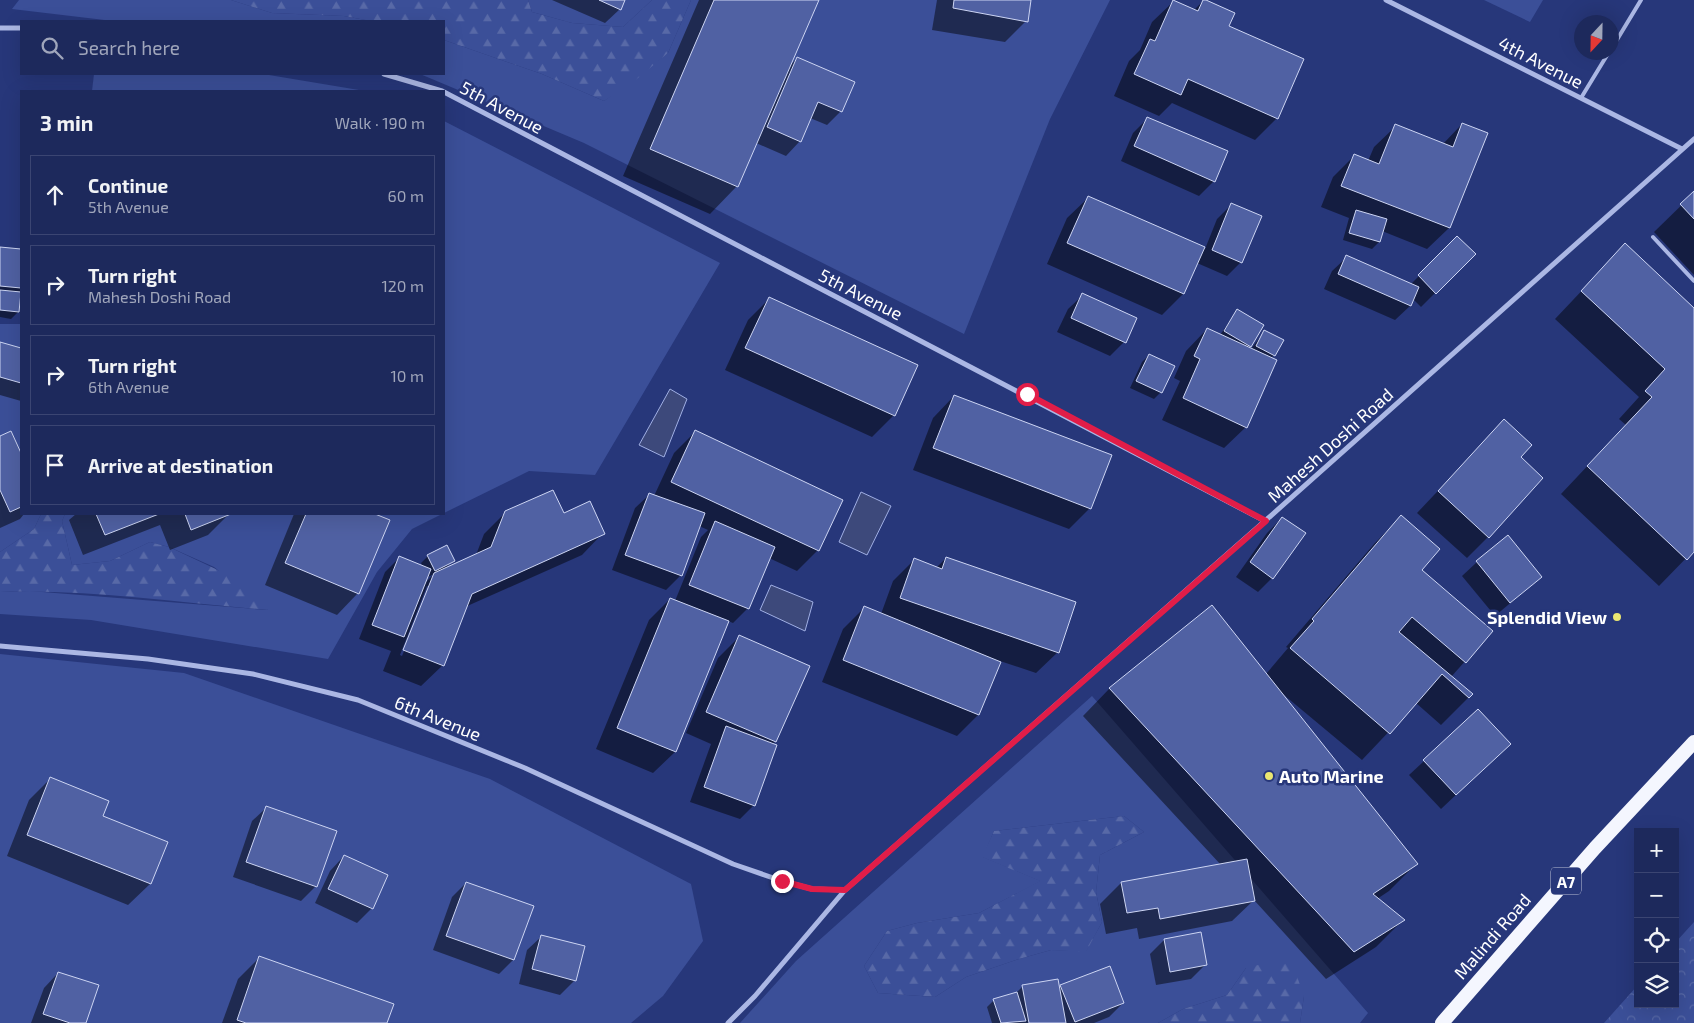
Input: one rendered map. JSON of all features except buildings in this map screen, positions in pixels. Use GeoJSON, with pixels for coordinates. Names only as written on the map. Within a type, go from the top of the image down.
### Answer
{"type":"FeatureCollection","features":[{"type":"Feature","properties":{"kind":"highway","name":"Malindi Road"},"geometry":{"type":"LineString","coordinates":[[1442,1023],[1594,848],[1694,742]]}},
{"type":"Feature","properties":{"kind":"street","name":"4th Avenue"},"geometry":{"type":"LineString","coordinates":[[1386,0],[1682,149]]}},
{"type":"Feature","properties":{"kind":"street"},"geometry":{"type":"LineString","coordinates":[[0,28],[20,28]]}},
{"type":"Feature","properties":{"kind":"street","name":"5th Avenue"},"geometry":{"type":"LineString","coordinates":[[387,75],[436,90]]}},
{"type":"Feature","properties":{"kind":"street","name":"5th Avenue"},"geometry":{"type":"LineString","coordinates":[[445,93],[651,202],[1027,394],[1266,521]]}},
{"type":"Feature","properties":{"kind":"street","name":"Mahesh Doshi Road"},"geometry":{"type":"LineString","coordinates":[[728,1023],[755,996],[845,890],[1266,521],[1694,139]]}},
{"type":"Feature","properties":{"kind":"street","name":"6th Avenue"},"geometry":{"type":"LineString","coordinates":[[0,646],[148,659],[253,674],[358,700],[525,768],[733,864],[812,889],[845,890]]}},
{"type":"Feature","properties":{"kind":"lane"},"geometry":{"type":"LineString","coordinates":[[1619,36],[1640,0]]}},
{"type":"Feature","properties":{"kind":"lane"},"geometry":{"type":"LineString","coordinates":[[1581,98],[1603,60]]}},
{"type":"Feature","properties":{"kind":"lane"},"geometry":{"type":"LineString","coordinates":[[1652,237],[1694,281]]}},
{"type":"Feature","properties":{"kind":"green space"},"geometry":{"type":"Polygon","coordinates":[[[19,0],[231,0],[272,13],[344,16],[366,20],[105,20],[12,9],[19,0]]]}},
{"type":"Feature","properties":{"kind":"green space"},"geometry":{"type":"Polygon","coordinates":[[[231,0],[528,0],[532,12],[572,23],[623,27],[652,0],[691,0],[668,53],[632,83],[604,101],[542,74],[445,40],[445,20],[366,20],[344,16],[272,13],[231,0]]]}},
{"type":"Feature","properties":{"kind":"green space"},"geometry":{"type":"Polygon","coordinates":[[[528,0],[652,0],[623,27],[572,23],[532,12],[528,0]]]}},
{"type":"Feature","properties":{"kind":"green space"},"geometry":{"type":"Polygon","coordinates":[[[691,0],[1110,0],[1050,119],[964,334],[584,143],[422,75],[445,75],[445,40],[542,74],[604,101],[668,53],[691,0]]]}},
{"type":"Feature","properties":{"kind":"green space"},"geometry":{"type":"Polygon","coordinates":[[[1484,0],[1543,0],[1530,22],[1484,0]]]}},
{"type":"Feature","properties":{"kind":"green space"},"geometry":{"type":"Polygon","coordinates":[[[94,75],[269,75],[359,90],[92,90],[94,75]]]}},
{"type":"Feature","properties":{"kind":"green space"},"geometry":{"type":"Polygon","coordinates":[[[445,122],[720,263],[595,475],[529,471],[445,513],[445,122]]]}},
{"type":"Feature","properties":{"kind":"green space"},"geometry":{"type":"Polygon","coordinates":[[[0,324],[20,324],[20,515],[41,515],[34,529],[0,552],[0,324]]]}},
{"type":"Feature","properties":{"kind":"green space"},"geometry":{"type":"Polygon","coordinates":[[[41,515],[65,515],[62,521],[72,565],[110,561],[150,542],[169,547],[254,587],[268,610],[134,597],[0,592],[0,552],[34,529],[41,515]]]}},
{"type":"Feature","properties":{"kind":"green space"},"geometry":{"type":"Polygon","coordinates":[[[65,515],[440,515],[412,529],[377,572],[328,659],[91,620],[0,614],[0,592],[30,591],[268,610],[214,567],[169,547],[150,542],[110,561],[72,565],[62,521],[65,515]]]}},
{"type":"Feature","properties":{"kind":"green space"},"geometry":{"type":"Polygon","coordinates":[[[0,654],[184,673],[490,779],[691,884],[703,941],[663,996],[631,1023],[0,1023],[0,654]]]}},
{"type":"Feature","properties":{"kind":"green space"},"geometry":{"type":"Polygon","coordinates":[[[1092,696],[1368,1013],[1360,1023],[1300,1023],[1304,996],[1246,968],[1227,995],[1183,1009],[1158,1023],[740,1023],[796,961],[1092,696]],[[1124,816],[994,831],[983,857],[1041,881],[979,913],[917,923],[887,931],[864,966],[878,993],[935,997],[966,977],[1019,959],[1051,950],[1086,951],[1102,922],[1096,892],[1100,855],[1144,832],[1124,816]]]}},
{"type":"Feature","properties":{"kind":"green space"},"geometry":{"type":"Polygon","coordinates":[[[1124,816],[1144,832],[1100,855],[1096,892],[1102,922],[1086,952],[1051,950],[1019,959],[966,977],[935,997],[878,993],[864,966],[887,931],[917,923],[979,913],[1040,881],[982,857],[994,831],[1124,816]]]}},
{"type":"Feature","properties":{"kind":"green space"},"geometry":{"type":"Polygon","coordinates":[[[1694,922],[1694,1023],[1604,1023],[1634,989],[1634,1008],[1679,1008],[1679,939],[1694,922]]]}},
{"type":"Feature","properties":{"kind":"green space"},"geometry":{"type":"Polygon","coordinates":[[[1290,957],[1304,996],[1300,1023],[1158,1023],[1183,1009],[1227,995],[1246,968],[1290,957]]]}},
{"type":"Feature","properties":{"kind":"shaded area"},"geometry":{"type":"Polygon","coordinates":[[[670,389],[687,399],[664,457],[639,445],[670,389]]]}},
{"type":"Feature","properties":{"kind":"shaded area"},"geometry":{"type":"Polygon","coordinates":[[[861,492],[891,506],[867,555],[839,542],[861,492]]]}},
{"type":"Feature","properties":{"kind":"shaded area"},"geometry":{"type":"Polygon","coordinates":[[[771,585],[813,602],[805,631],[760,610],[771,585]]]}},
{"type":"Feature","properties":{"kind":"place","name":"Splendid View"},"geometry":{"type":"Point","coordinates":[1617,617]}},
{"type":"Feature","properties":{"kind":"place","name":"Auto Marine"},"geometry":{"type":"Point","coordinates":[1269,776]}},
{"type":"Feature","properties":{"kind":"route"},"geometry":{"type":"LineString","coordinates":[[782,881],[812,889],[845,890],[1266,521],[1027,394]]}}]}
